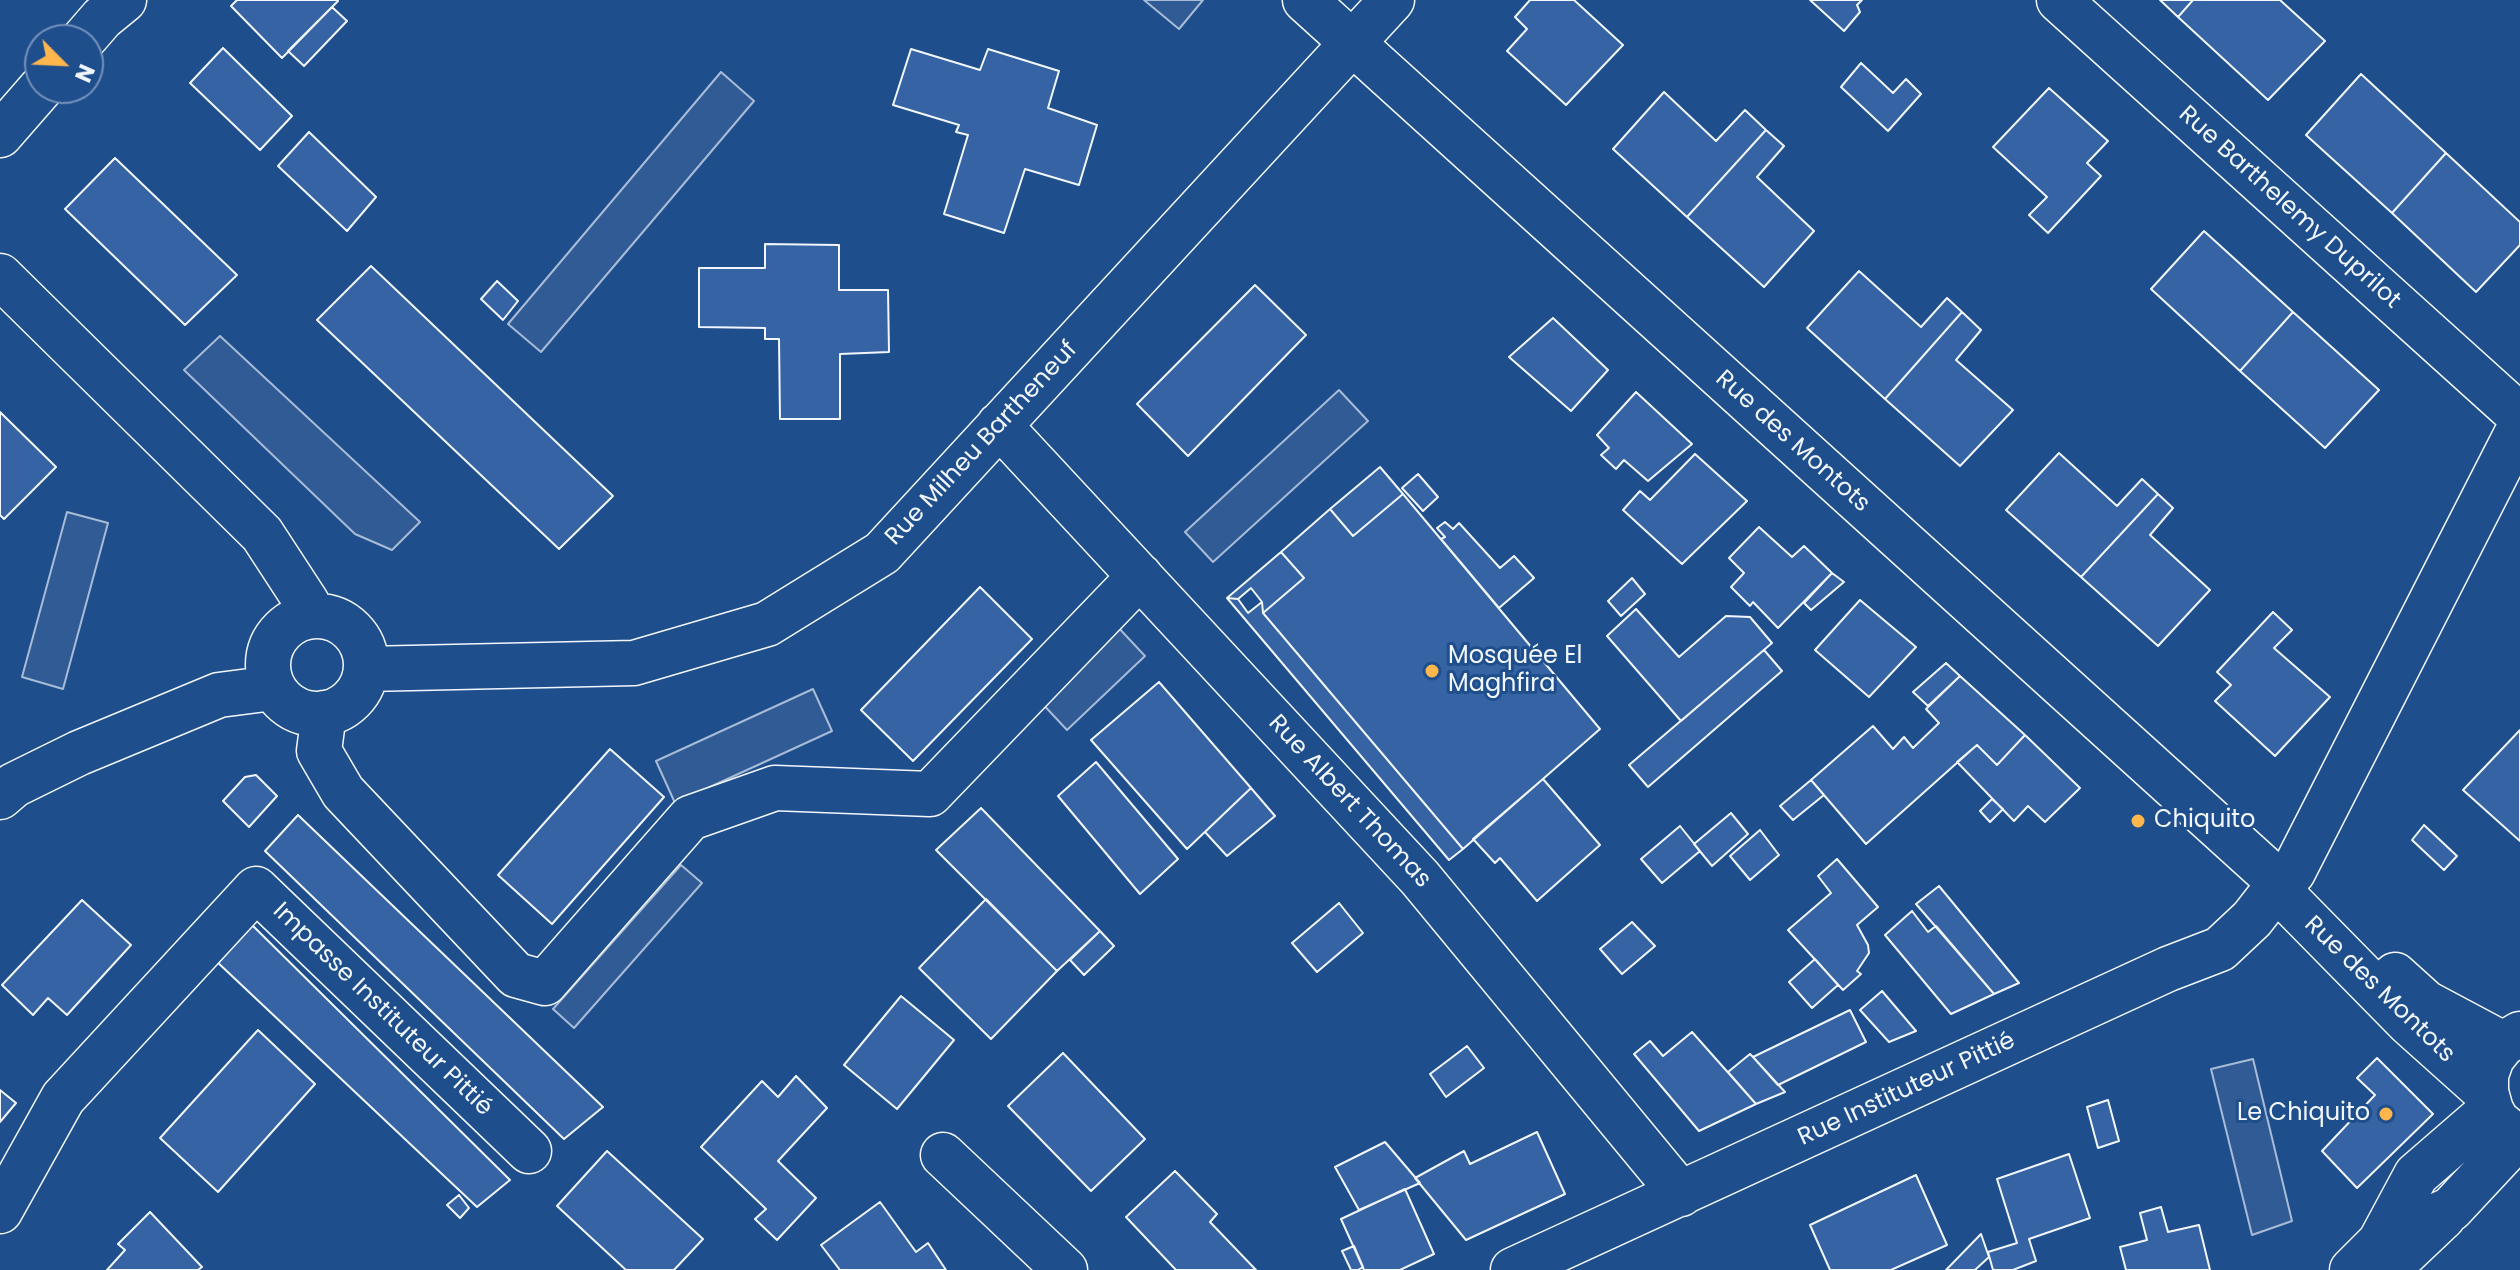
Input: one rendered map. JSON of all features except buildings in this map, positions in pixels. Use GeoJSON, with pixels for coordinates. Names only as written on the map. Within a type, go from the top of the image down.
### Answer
{"type":"FeatureCollection","features":[{"type":"Feature","properties":{"kind":"street","name":"Rue des Montots"},"geometry":{"type":"LineString","coordinates":[[1305,0],[2280,883],[2291,903],[2504,1118]]}},
{"type":"Feature","properties":{"kind":"street","name":"Rue Milheu Bartheneuf"},"geometry":{"type":"LineString","coordinates":[[366,669],[634,663],[767,624],[882,553],[1392,0]]}},
{"type":"Feature","properties":{"kind":"street","name":"Rue Barthelemy Duprilot"},"geometry":{"type":"LineString","coordinates":[[2059,0],[2520,416]]}},
{"type":"Feature","properties":{"kind":"street"},"geometry":{"type":"LineString","coordinates":[[0,135],[27,104]]}},
{"type":"Feature","properties":{"kind":"street"},"geometry":{"type":"LineString","coordinates":[[0,276],[262,534],[307,603],[310,615]]}},
{"type":"Feature","properties":{"kind":"street","name":"Rue Albert Thomas"},"geometry":{"type":"LineString","coordinates":[[999,425],[1420,878],[1681,1194]]}},
{"type":"Feature","properties":{"kind":"street"},"geometry":{"type":"LineString","coordinates":[[2280,883],[2293,872],[2520,427]]}},
{"type":"Feature","properties":{"kind":"street"},"geometry":{"type":"LineString","coordinates":[[324,713],[319,751],[343,792],[516,975],[545,983],[690,818],[775,788],[930,794],[1140,576]]}},
{"type":"Feature","properties":{"kind":"street"},"geometry":{"type":"LineString","coordinates":[[310,615],[328,616],[345,623],[357,635],[364,651],[366,669],[362,685],[353,699],[340,708],[310,714],[282,700],[273,688],[268,673],[268,657],[272,642],[282,629],[295,620],[310,615]]}},
{"type":"Feature","properties":{"kind":"street"},"geometry":{"type":"LineString","coordinates":[[5,782],[219,695],[273,688]]}},
{"type":"Feature","properties":{"kind":"street","name":"Rue des Montots"},"geometry":{"type":"LineString","coordinates":[[2280,883],[2303,889],[2426,1003],[2512,1039]]}},
{"type":"Feature","properties":{"kind":"street","name":"Rue Instituteur Pittié"},"geometry":{"type":"LineString","coordinates":[[1513,1270],[2168,969],[2220,949],[2252,919],[2280,883]]}},
{"type":"Feature","properties":{"kind":"street","name":"Impasse Instituteur Pittié"},"geometry":{"type":"LineString","coordinates":[[0,1211],[63,1098],[256,889],[529,1151]]}},
{"type":"Feature","properties":{"kind":"street"},"geometry":{"type":"LineString","coordinates":[[2504,1118],[2486,1075],[2492,1058],[2512,1039]]}},
{"type":"Feature","properties":{"kind":"street"},"geometry":{"type":"LineString","coordinates":[[2373,1261],[2451,1209],[2504,1118]]}},
{"type":"Feature","properties":{"kind":"street"},"geometry":{"type":"LineString","coordinates":[[2373,1261],[2416,1175],[2504,1118]]}},
{"type":"Feature","properties":{"kind":"street"},"geometry":{"type":"LineString","coordinates":[[943,1155],[1065,1270]]}},
{"type":"Feature","properties":{"kind":"shaded area"},"geometry":{"type":"Polygon","coordinates":[[[1144,0],[1203,0],[1179,29],[1144,0]]]}},
{"type":"Feature","properties":{"kind":"shaded area"},"geometry":{"type":"Polygon","coordinates":[[[721,72],[754,101],[541,352],[508,324],[721,72]]]}},
{"type":"Feature","properties":{"kind":"shaded area"},"geometry":{"type":"Polygon","coordinates":[[[220,336],[420,522],[392,550],[355,534],[184,370],[220,336]]]}},
{"type":"Feature","properties":{"kind":"shaded area"},"geometry":{"type":"Polygon","coordinates":[[[1339,390],[1368,421],[1213,562],[1185,532],[1339,390]]]}},
{"type":"Feature","properties":{"kind":"shaded area"},"geometry":{"type":"Polygon","coordinates":[[[67,512],[108,523],[63,689],[22,677],[67,512]]]}},
{"type":"Feature","properties":{"kind":"shaded area"},"geometry":{"type":"Polygon","coordinates":[[[1115,624],[1145,656],[1067,730],[1038,699],[1115,624]]]}},
{"type":"Feature","properties":{"kind":"shaded area"},"geometry":{"type":"Polygon","coordinates":[[[813,689],[832,731],[675,803],[656,761],[813,689]]]}},
{"type":"Feature","properties":{"kind":"shaded area"},"geometry":{"type":"Polygon","coordinates":[[[681,865],[702,883],[574,1028],[553,1009],[681,865]]]}},
{"type":"Feature","properties":{"kind":"shaded area"},"geometry":{"type":"Polygon","coordinates":[[[2253,1059],[2292,1221],[2252,1235],[2211,1069],[2253,1059]]]}},
{"type":"Feature","properties":{"kind":"place","name":"Mosquée El Maghfira"},"geometry":{"type":"Point","coordinates":[1432,671]}},
{"type":"Feature","properties":{"kind":"place","name":"Chiquito"},"geometry":{"type":"Point","coordinates":[2138,821]}},
{"type":"Feature","properties":{"kind":"place","name":"Le Chiquito"},"geometry":{"type":"Point","coordinates":[2386,1114]}}]}
